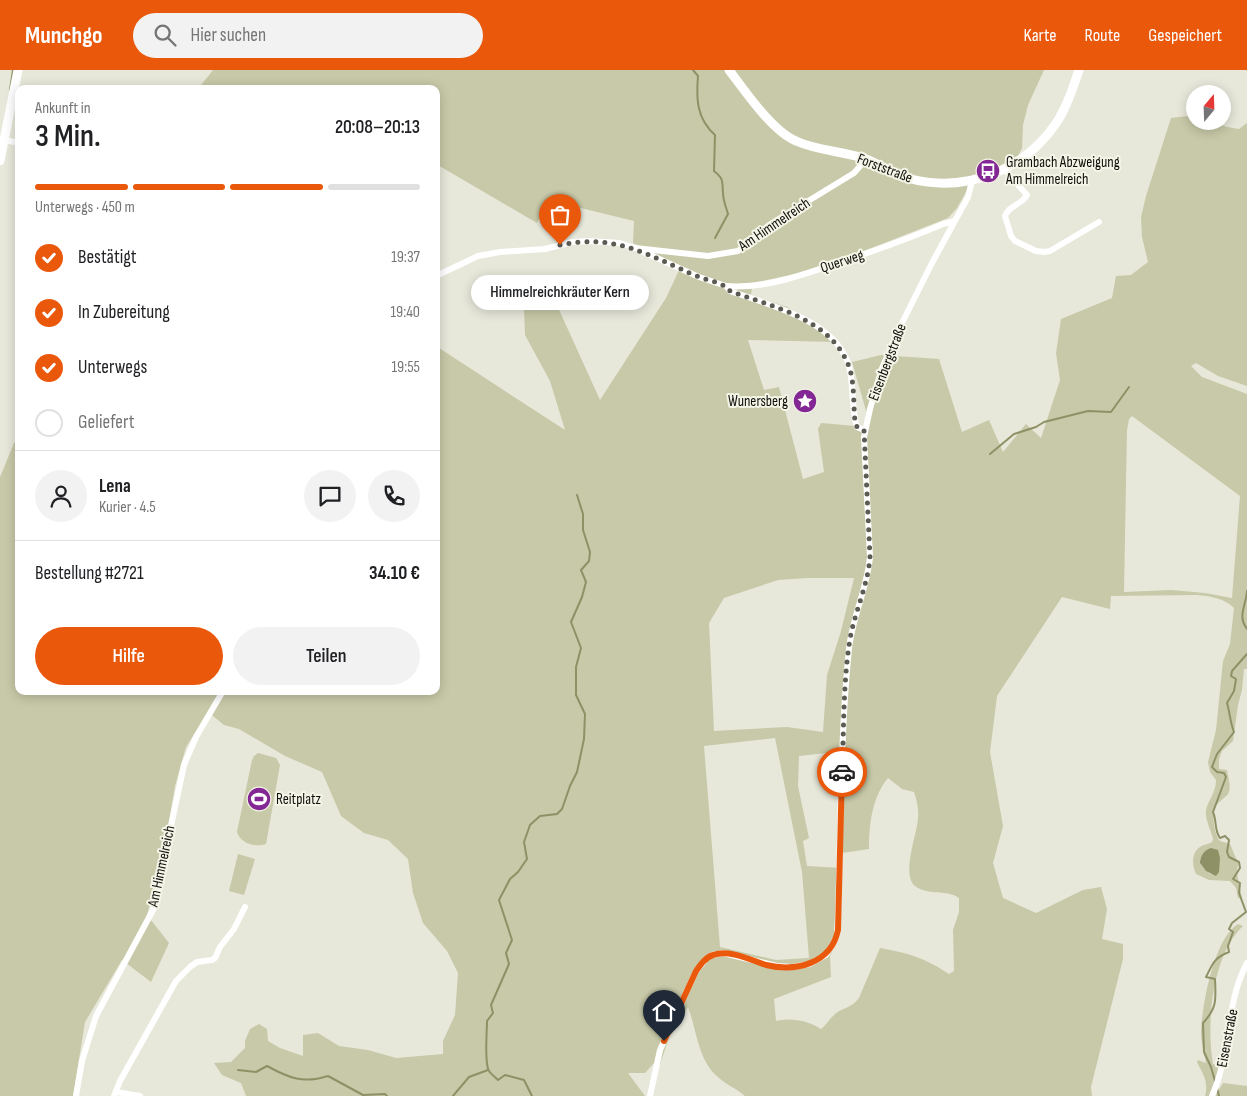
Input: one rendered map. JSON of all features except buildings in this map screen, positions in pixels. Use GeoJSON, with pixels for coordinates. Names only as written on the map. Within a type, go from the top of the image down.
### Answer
{"type":"FeatureCollection","features":[{"type":"Feature","properties":{"kind":"street"},"geometry":{"type":"LineString","coordinates":[[15,85],[18,70]]}},
{"type":"Feature","properties":{"kind":"street","name":"Forststraße"},"geometry":{"type":"LineString","coordinates":[[729,70],[774,125],[795,141],[863,158],[909,179],[930,183],[972,181],[1005,170],[1042,139],[1056,122],[1065,107],[1080,70]]}},
{"type":"Feature","properties":{"kind":"street"},"geometry":{"type":"LineString","coordinates":[[0,161],[15,86]]}},
{"type":"Feature","properties":{"kind":"street"},"geometry":{"type":"LineString","coordinates":[[5,140],[15,142]]}},
{"type":"Feature","properties":{"kind":"street","name":"Am Himmelreich"},"geometry":{"type":"LineString","coordinates":[[440,274],[478,256],[500,252],[545,249],[572,242],[603,241],[635,248],[708,256],[738,251],[769,225],[854,173],[861,165],[863,158]]}},
{"type":"Feature","properties":{"kind":"street"},"geometry":{"type":"LineString","coordinates":[[1005,170],[1027,195],[1024,200],[1008,209],[1004,216],[1011,236],[1019,244],[1036,251],[1050,251],[1099,222]]}},
{"type":"Feature","properties":{"kind":"street","name":"Eisenbergstraße"},"geometry":{"type":"LineString","coordinates":[[650,1096],[660,1050],[696,971],[702,963],[712,955],[729,954],[768,965],[797,966],[810,964],[821,958],[830,949],[835,940],[838,915],[847,667],[850,636],[867,575],[870,557],[864,430],[881,371],[896,335],[968,196],[972,181]]}},
{"type":"Feature","properties":{"kind":"street","name":"Querweg"},"geometry":{"type":"LineString","coordinates":[[726,286],[740,287],[777,282],[868,253],[955,221]]}},
{"type":"Feature","properties":{"kind":"street"},"geometry":{"type":"LineString","coordinates":[[635,248],[699,277],[726,286],[730,291],[811,322],[836,342],[848,364],[857,427],[864,430]]}},
{"type":"Feature","properties":{"kind":"street","name":"Am Himmelreich"},"geometry":{"type":"LineString","coordinates":[[76,1096],[82,1061],[96,1016],[152,910],[184,765],[196,738],[221,695]]}},
{"type":"Feature","properties":{"kind":"street"},"geometry":{"type":"LineString","coordinates":[[140,1096],[115,1094],[176,981],[197,962],[215,958],[220,946],[234,929],[245,906]]}},
{"type":"Feature","properties":{"kind":"street","name":"Eisenstraße"},"geometry":{"type":"LineString","coordinates":[[1213,1094],[1224,1059],[1236,990],[1247,963]]}},
{"type":"Feature","properties":{"kind":"shaded area"},"geometry":{"type":"Polygon","coordinates":[[[213,70],[1044,70],[1028,105],[1023,125],[1022,148],[1017,158],[971,183],[957,208],[948,218],[864,251],[799,273],[758,282],[752,288],[751,295],[787,307],[835,342],[748,340],[764,390],[779,387],[803,479],[824,472],[818,429],[821,423],[867,427],[869,421],[852,362],[881,355],[939,359],[962,432],[989,420],[1003,452],[1026,424],[1041,438],[1060,380],[1056,353],[1061,319],[1112,298],[1116,276],[1131,275],[1148,262],[1142,237],[1141,217],[1171,118],[1186,116],[1186,130],[1231,130],[1231,127],[1239,129],[1247,123],[1247,386],[1218,376],[1196,363],[1191,366],[1202,377],[1247,394],[1247,669],[1244,669],[1233,741],[1222,751],[1219,759],[1219,769],[1227,770],[1230,785],[1229,791],[1216,806],[1213,819],[1218,838],[1220,841],[1230,844],[1238,863],[1237,873],[1242,898],[1238,898],[1236,888],[1230,881],[1209,880],[1196,874],[1193,863],[1195,852],[1202,846],[1212,842],[1213,839],[1206,811],[1215,789],[1216,780],[1210,772],[1208,762],[1216,730],[1223,661],[1230,644],[1234,608],[1217,598],[1197,595],[1111,596],[1110,609],[1062,597],[997,696],[990,752],[1003,826],[993,863],[1003,898],[1036,913],[1083,890],[1101,887],[1107,909],[1102,939],[1123,944],[1123,959],[1091,1087],[1092,1096],[745,1096],[712,1071],[702,1054],[688,1007],[669,1038],[660,1064],[654,1063],[645,1073],[628,1073],[645,1096],[246,1096],[241,1083],[222,1075],[214,1063],[231,1062],[245,1048],[245,1041],[250,1029],[259,1024],[267,1029],[268,1041],[280,1048],[303,1056],[303,1035],[318,1033],[339,1046],[368,1050],[396,1058],[443,1054],[443,1041],[455,1015],[458,973],[447,951],[423,923],[413,893],[408,859],[388,840],[364,833],[341,816],[322,772],[285,756],[239,729],[224,725],[208,712],[186,747],[175,786],[165,844],[147,915],[169,943],[151,982],[122,960],[85,1022],[73,1096],[0,1096],[0,477],[14,443],[15,695],[440,695],[440,349],[565,430],[550,381],[525,335],[523,284],[546,281],[600,400],[666,298],[681,266],[633,243],[634,221],[548,200],[537,223],[440,166],[440,85],[201,85],[213,70]],[[1132,416],[1129,419],[1127,430],[1124,592],[1171,590],[1232,598],[1240,496],[1132,416]],[[854,578],[778,580],[724,598],[709,623],[714,731],[787,727],[823,732],[827,675],[841,631],[854,578]],[[775,738],[704,746],[720,947],[776,960],[809,958],[802,872],[775,738]],[[845,751],[799,756],[798,786],[809,838],[803,841],[807,866],[842,868],[838,939],[830,956],[831,977],[774,999],[776,1021],[800,1020],[821,1029],[835,1014],[856,1002],[859,998],[880,948],[916,957],[949,974],[954,971],[953,930],[959,912],[959,898],[954,895],[920,889],[911,881],[909,873],[918,815],[918,805],[914,792],[902,789],[888,778],[878,794],[872,812],[869,849],[842,853],[845,751]],[[1205,851],[1200,859],[1202,866],[1210,874],[1219,872],[1219,854],[1205,851]]]}},
{"type":"Feature","properties":{"kind":"shaded area","name":"Reitplatz"},"geometry":{"type":"Polygon","coordinates":[[[258,753],[276,758],[280,765],[266,844],[253,845],[241,839],[237,832],[252,760],[258,753]]]}},
{"type":"Feature","properties":{"kind":"shaded area"},"geometry":{"type":"Polygon","coordinates":[[[1211,848],[1218,850],[1220,858],[1219,872],[1216,876],[1206,871],[1200,863],[1203,854],[1211,848]]]}},
{"type":"Feature","properties":{"kind":"shaded area"},"geometry":{"type":"Polygon","coordinates":[[[238,854],[255,859],[244,895],[229,891],[238,854]]]}},
{"type":"Feature","properties":{"kind":"shaded area"},"geometry":{"type":"Polygon","coordinates":[[[1238,924],[1243,926],[1224,954],[1214,991],[1211,1010],[1211,1048],[1213,1064],[1220,1066],[1209,1096],[1205,1096],[1206,1083],[1197,1062],[1198,1060],[1206,1063],[1201,1032],[1207,990],[1222,943],[1238,924]]]}},
{"type":"Feature","properties":{"kind":"shaded area"},"geometry":{"type":"Polygon","coordinates":[[[1223,1083],[1247,1086],[1247,1096],[1215,1096],[1223,1083]]]}},
{"type":"Feature","properties":{"kind":"waterway"},"geometry":{"type":"LineString","coordinates":[[10,90],[13,70]]}},
{"type":"Feature","properties":{"kind":"waterway"},"geometry":{"type":"LineString","coordinates":[[693,70],[698,76],[697,93],[701,116],[715,135],[714,171],[722,180],[728,214],[715,238]]}},
{"type":"Feature","properties":{"kind":"waterway"},"geometry":{"type":"LineString","coordinates":[[990,454],[1014,434],[1036,427],[1044,422],[1088,411],[1111,412],[1129,387]]}},
{"type":"Feature","properties":{"kind":"waterway"},"geometry":{"type":"LineString","coordinates":[[532,1096],[524,1080],[505,1075],[498,1080],[489,1071],[486,1055],[487,1021],[493,1013],[491,1005],[509,964],[506,953],[512,940],[499,900],[510,879],[518,872],[527,859],[524,842],[530,825],[540,816],[557,814],[562,809],[577,772],[584,739],[585,714],[576,695],[576,667],[581,648],[571,622],[582,597],[586,582],[581,570],[589,561],[590,552],[583,530],[583,514],[577,495]]}},
{"type":"Feature","properties":{"kind":"waterway"},"geometry":{"type":"LineString","coordinates":[[1247,591],[1242,615],[1247,629]]}},
{"type":"Feature","properties":{"kind":"waterway"},"geometry":{"type":"LineString","coordinates":[[1215,1081],[1204,1052],[1203,1023],[1211,1013],[1215,1003],[1215,979],[1206,977],[1214,962],[1220,956],[1229,952],[1228,946],[1233,932],[1229,929],[1232,923],[1246,912],[1239,893],[1240,883],[1233,879],[1240,868],[1239,862],[1229,857],[1227,852],[1229,840],[1225,836],[1220,838],[1218,835],[1213,812],[1226,777],[1224,773],[1217,772],[1212,767],[1217,754],[1234,732],[1227,703],[1234,691],[1236,679],[1231,676],[1232,671],[1247,654]]}},
{"type":"Feature","properties":{"kind":"waterway"},"geometry":{"type":"LineString","coordinates":[[238,1070],[256,1072],[267,1066],[296,1079],[311,1080],[328,1076],[363,1095],[385,1094],[387,1096]]}},
{"type":"Feature","properties":{"kind":"waterway"},"geometry":{"type":"LineString","coordinates":[[453,1096],[469,1077],[488,1070]]}},
{"type":"Feature","properties":{"kind":"waterway"},"geometry":{"type":"LineString","coordinates":[[1217,1088],[1219,1096]]}},
{"type":"Feature","properties":{"kind":"way so far"},"geometry":{"type":"LineString","coordinates":[[560,245],[572,242],[603,241],[635,248],[699,277],[726,286],[730,291],[811,322],[836,342],[848,364],[852,383],[855,421],[857,427],[864,430],[870,557],[867,575],[850,636],[842,772]]}},
{"type":"Feature","properties":{"kind":"place","name":"Grambach Abzweigung Am Himmelreich"},"geometry":{"type":"Point","coordinates":[988,171]}},
{"type":"Feature","properties":{"kind":"place","name":"Himmelreichkräuter Kern"},"geometry":{"type":"Point","coordinates":[560,245]}},
{"type":"Feature","properties":{"kind":"place","name":"Wunersberg"},"geometry":{"type":"Point","coordinates":[805,401]}},
{"type":"Feature","properties":{"kind":"place","name":"Reitplatz"},"geometry":{"type":"Point","coordinates":[259,799]}},
{"type":"Feature","properties":{"kind":"route"},"geometry":{"type":"LineString","coordinates":[[664,1041],[696,971],[712,955],[729,954],[768,965],[792,967],[815,962],[826,955],[832,946],[838,930],[842,772]]}}]}
